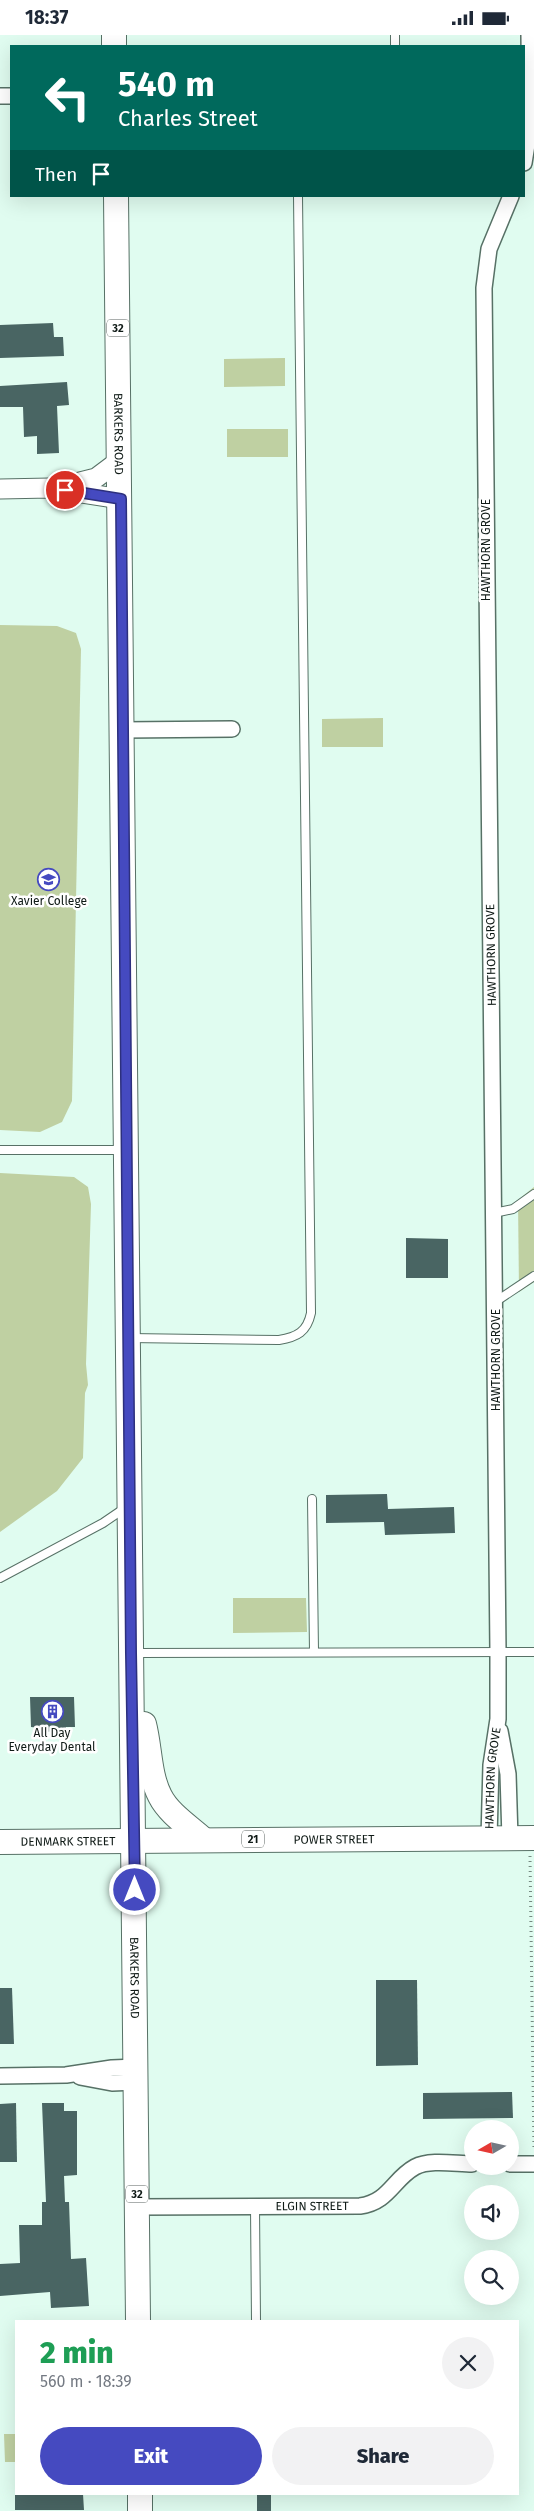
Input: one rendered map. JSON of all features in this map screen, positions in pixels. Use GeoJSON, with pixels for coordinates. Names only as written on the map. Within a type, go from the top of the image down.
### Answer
{"type":"FeatureCollection","features":[{"type":"Feature","properties":{"kind":"main road","name":"BARKERS ROAD"},"geometry":{"type":"LineString","coordinates":[[116,197],[121,499],[131,1679],[135,1840],[138,2320]]}},
{"type":"Feature","properties":{"kind":"main road"},"geometry":{"type":"LineString","coordinates":[[131,1679],[161,1797],[175,1815],[204,1840]]}},
{"type":"Feature","properties":{"kind":"main road","name":"POWER STREET"},"geometry":{"type":"LineString","coordinates":[[135,1840],[516,1838]]}},
{"type":"Feature","properties":{"kind":"main road","name":"DENMARK STREET"},"geometry":{"type":"LineString","coordinates":[[0,1842],[135,1840]]}},
{"type":"Feature","properties":{"kind":"main road"},"geometry":{"type":"LineString","coordinates":[[140,2495],[140,2511]]}},
{"type":"Feature","properties":{"kind":"street"},"geometry":{"type":"LineString","coordinates":[[525,155],[529,125],[529,35]]}},
{"type":"Feature","properties":{"kind":"street","name":"HAWTHORN GROVE"},"geometry":{"type":"LineString","coordinates":[[512,197],[489,249],[484,288],[498,1652],[498,1719],[491,1765],[516,1838]]}},
{"type":"Feature","properties":{"kind":"street"},"geometry":{"type":"LineString","coordinates":[[50,489],[91,480],[120,460]]}},
{"type":"Feature","properties":{"kind":"street"},"geometry":{"type":"LineString","coordinates":[[0,489],[50,489],[121,499]]}},
{"type":"Feature","properties":{"kind":"street"},"geometry":{"type":"LineString","coordinates":[[123,730],[232,729]]}},
{"type":"Feature","properties":{"kind":"street","name":"HAWTHORN GROVE"},"geometry":{"type":"LineString","coordinates":[[498,1719],[508,1774],[516,1838]]}},
{"type":"Feature","properties":{"kind":"street"},"geometry":{"type":"LineString","coordinates":[[0,2076],[66,2075],[112,2083],[136,2074]]}},
{"type":"Feature","properties":{"kind":"street","name":"ELGIN STREET"},"geometry":{"type":"LineString","coordinates":[[137,2207],[370,2205],[382,2198],[416,2167],[428,2164],[464,2164]]}},
{"type":"Feature","properties":{"kind":"street"},"geometry":{"type":"LineString","coordinates":[[519,2164],[534,2164]]}},
{"type":"Feature","properties":{"kind":"lane"},"geometry":{"type":"LineString","coordinates":[[129,1338],[279,1340],[298,1336],[304,1331],[311,1313],[298,197]]}},
{"type":"Feature","properties":{"kind":"lane"},"geometry":{"type":"LineString","coordinates":[[0,1150],[127,1150]]}},
{"type":"Feature","properties":{"kind":"lane"},"geometry":{"type":"LineString","coordinates":[[494,1213],[513,1209],[534,1194]]}},
{"type":"Feature","properties":{"kind":"lane"},"geometry":{"type":"LineString","coordinates":[[495,1303],[534,1276]]}},
{"type":"Feature","properties":{"kind":"lane"},"geometry":{"type":"LineString","coordinates":[[312,1499],[314,1652]]}},
{"type":"Feature","properties":{"kind":"lane"},"geometry":{"type":"LineString","coordinates":[[0,1578],[107,1521],[130,1504]]}},
{"type":"Feature","properties":{"kind":"lane"},"geometry":{"type":"LineString","coordinates":[[131,1653],[534,1652]]}},
{"type":"Feature","properties":{"kind":"lane"},"geometry":{"type":"LineString","coordinates":[[255,2207],[256,2320]]}},
{"type":"Feature","properties":{"kind":"path"},"geometry":{"type":"LineString","coordinates":[[516,1838],[534,2150]]}},
{"type":"Feature","properties":{"kind":"green space"},"geometry":{"type":"Polygon","coordinates":[[[285,358],[285,386],[224,387],[224,359],[285,358]]]}},
{"type":"Feature","properties":{"kind":"green space"},"geometry":{"type":"Polygon","coordinates":[[[227,429],[288,429],[288,457],[227,457],[227,429]]]}},
{"type":"Feature","properties":{"kind":"green space"},"geometry":{"type":"Polygon","coordinates":[[[0,625],[57,626],[76,633],[81,649],[72,1101],[62,1122],[40,1132],[0,1130],[0,625]]]}},
{"type":"Feature","properties":{"kind":"green space"},"geometry":{"type":"Polygon","coordinates":[[[383,718],[383,747],[322,747],[322,719],[383,718]]]}},
{"type":"Feature","properties":{"kind":"green space"},"geometry":{"type":"Polygon","coordinates":[[[0,1173],[74,1177],[88,1187],[91,1204],[86,1364],[88,1385],[85,1393],[83,1458],[57,1491],[0,1532],[0,1173]]]}},
{"type":"Feature","properties":{"kind":"green space"},"geometry":{"type":"Polygon","coordinates":[[[534,1187],[534,1282],[519,1292],[518,1200],[534,1187]]]}},
{"type":"Feature","properties":{"kind":"green space"},"geometry":{"type":"Polygon","coordinates":[[[233,1598],[306,1598],[307,1632],[233,1633],[233,1598]]]}},
{"type":"Feature","properties":{"kind":"green space"},"geometry":{"type":"Polygon","coordinates":[[[4,2434],[15,2434],[15,2462],[5,2462],[4,2434]]]}},
{"type":"Feature","properties":{"kind":"building"},"geometry":{"type":"Polygon","coordinates":[[[53,323],[54,337],[63,337],[64,356],[0,358],[0,325],[53,323]]]}},
{"type":"Feature","properties":{"kind":"building"},"geometry":{"type":"Polygon","coordinates":[[[67,382],[69,405],[57,406],[59,453],[37,454],[37,436],[24,437],[23,407],[0,407],[0,386],[67,382]]]}},
{"type":"Feature","properties":{"kind":"building"},"geometry":{"type":"Polygon","coordinates":[[[406,1238],[448,1239],[448,1278],[406,1278],[406,1238]]]}},
{"type":"Feature","properties":{"kind":"building"},"geometry":{"type":"Polygon","coordinates":[[[387,1494],[388,1509],[454,1507],[455,1533],[385,1535],[384,1522],[326,1523],[326,1495],[387,1494]]]}},
{"type":"Feature","properties":{"kind":"building","name":"All Day Everyday Dental"},"geometry":{"type":"Polygon","coordinates":[[[30,1697],[74,1697],[75,1727],[66,1727],[66,1731],[40,1732],[40,1728],[31,1727],[30,1697]]]}},
{"type":"Feature","properties":{"kind":"building"},"geometry":{"type":"Polygon","coordinates":[[[376,1980],[417,1980],[418,2065],[376,2066],[376,1980]]]}},
{"type":"Feature","properties":{"kind":"building"},"geometry":{"type":"Polygon","coordinates":[[[0,1988],[12,1988],[14,2044],[0,2044],[0,1988]]]}},
{"type":"Feature","properties":{"kind":"building"},"geometry":{"type":"Polygon","coordinates":[[[512,2092],[513,2118],[423,2119],[423,2093],[512,2092]]]}},
{"type":"Feature","properties":{"kind":"building"},"geometry":{"type":"Polygon","coordinates":[[[16,2103],[17,2162],[0,2162],[0,2104],[16,2103]]]}},
{"type":"Feature","properties":{"kind":"building"},"geometry":{"type":"Polygon","coordinates":[[[42,2103],[64,2103],[64,2111],[77,2111],[77,2175],[64,2176],[65,2202],[69,2202],[71,2259],[86,2258],[89,2306],[51,2308],[50,2292],[0,2296],[0,2264],[20,2263],[19,2225],[42,2225],[42,2202],[46,2202],[42,2103]]]}},
{"type":"Feature","properties":{"kind":"building"},"geometry":{"type":"Polygon","coordinates":[[[15,2495],[83,2495],[84,2510],[15,2510],[15,2495]]]}},
{"type":"Feature","properties":{"kind":"building"},"geometry":{"type":"Polygon","coordinates":[[[257,2495],[271,2495],[271,2511],[257,2511],[257,2495]]]}},
{"type":"Feature","properties":{"kind":"place","name":"Xavier College"},"geometry":{"type":"Point","coordinates":[49,880]}},
{"type":"Feature","properties":{"kind":"place","name":"All Day Everyday Dental"},"geometry":{"type":"Point","coordinates":[52,1712]}},
{"type":"Feature","properties":{"kind":"route"},"geometry":{"type":"LineString","coordinates":[[65,490],[121,499],[131,1653],[135,1890]]}}]}
